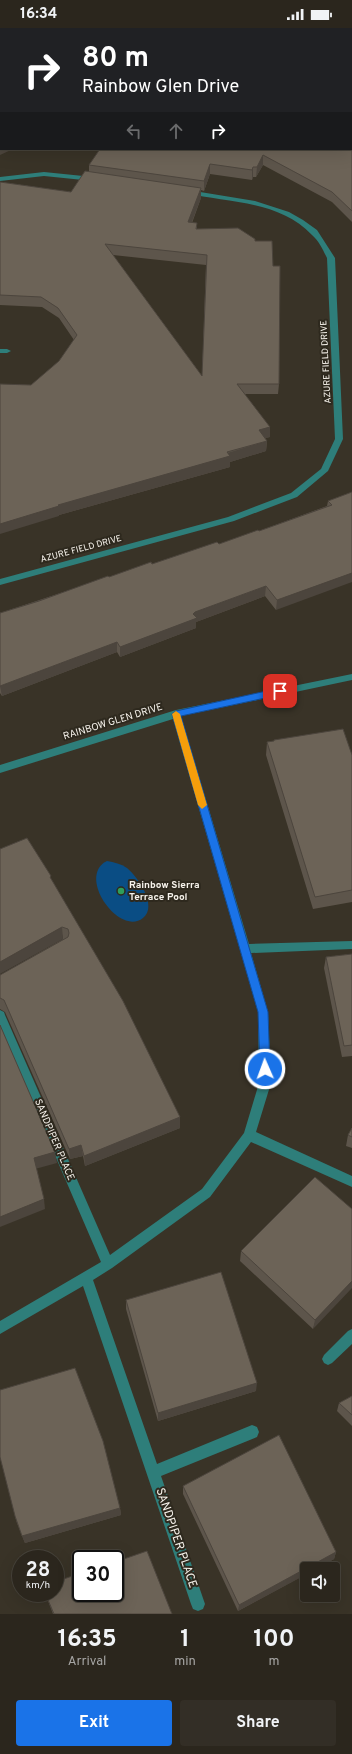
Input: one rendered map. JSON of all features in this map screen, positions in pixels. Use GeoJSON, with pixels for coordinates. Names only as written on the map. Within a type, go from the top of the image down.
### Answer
{"type":"FeatureCollection","features":[{"type":"Feature","properties":{"kind":"street"},"geometry":{"type":"LineString","coordinates":[[0,180],[44,174],[98,179]]}},
{"type":"Feature","properties":{"kind":"street","name":"AZURE FIELD DRIVE"},"geometry":{"type":"LineString","coordinates":[[0,582],[231,519],[294,496],[324,471],[340,438],[330,258],[315,233],[286,212],[244,200],[183,192]]}},
{"type":"Feature","properties":{"kind":"street","name":"RAINBOW GLEN DRIVE"},"geometry":{"type":"LineString","coordinates":[[0,769],[176,714],[352,677]]}},
{"type":"Feature","properties":{"kind":"street"},"geometry":{"type":"LineString","coordinates":[[0,1328],[108,1264],[206,1193],[249,1135],[265,1083],[263,1012],[176,714]]}},
{"type":"Feature","properties":{"kind":"street"},"geometry":{"type":"LineString","coordinates":[[244,949],[352,945]]}},
{"type":"Feature","properties":{"kind":"street","name":"SANDPIPER PLACE"},"geometry":{"type":"LineString","coordinates":[[0,1015],[108,1264]]}},
{"type":"Feature","properties":{"kind":"street"},"geometry":{"type":"LineString","coordinates":[[249,1135],[352,1182]]}},
{"type":"Feature","properties":{"kind":"street","name":"SANDPIPER PLACE"},"geometry":{"type":"LineString","coordinates":[[86,1277],[198,1604]]}},
{"type":"Feature","properties":{"kind":"street"},"geometry":{"type":"LineString","coordinates":[[328,1359],[352,1335]]}},
{"type":"Feature","properties":{"kind":"street"},"geometry":{"type":"LineString","coordinates":[[153,1472],[252,1432]]}},
{"type":"Feature","properties":{"kind":"water","name":"Rainbow Sierra Terrace Pool"},"geometry":{"type":"Polygon","coordinates":[[[107,861],[117,863],[127,868],[141,885],[145,892],[148,906],[147,913],[143,918],[133,922],[123,919],[113,912],[104,902],[98,891],[96,879],[99,869],[107,861]]]}},
{"type":"Feature","properties":{"kind":"building"},"geometry":{"type":"Polygon","coordinates":[[[99,150],[352,150],[352,211],[332,192],[263,155],[257,167],[253,167],[252,170],[210,164],[204,181],[89,165],[99,150]]]}},
{"type":"Feature","properties":{"kind":"building"},"geometry":{"type":"Polygon","coordinates":[[[85,171],[201,188],[188,222],[197,223],[196,229],[238,228],[255,239],[255,241],[272,241],[273,266],[280,266],[279,384],[237,384],[270,427],[259,430],[267,441],[227,452],[230,456],[58,505],[59,506],[0,524],[0,384],[31,385],[59,361],[77,335],[58,308],[41,297],[0,295],[0,182],[71,192],[85,171]],[[105,244],[202,376],[207,255],[105,244]]]}},
{"type":"Feature","properties":{"kind":"building"},"geometry":{"type":"Polygon","coordinates":[[[352,492],[352,573],[277,600],[266,586],[195,612],[193,614],[197,618],[120,647],[117,642],[0,686],[0,613],[151,562],[152,564],[217,542],[219,544],[258,530],[259,531],[332,505],[328,501],[352,492]]]}},
{"type":"Feature","properties":{"kind":"building"},"geometry":{"type":"Polygon","coordinates":[[[343,729],[352,755],[352,890],[315,897],[267,742],[343,729]]]}},
{"type":"Feature","properties":{"kind":"building"},"geometry":{"type":"Polygon","coordinates":[[[27,838],[51,876],[50,877],[123,1001],[180,1117],[84,1156],[81,1145],[69,1149],[4,1000],[0,998],[0,975],[68,937],[69,933],[68,929],[62,927],[0,962],[0,849],[27,838]]]}},
{"type":"Feature","properties":{"kind":"building"},"geometry":{"type":"Polygon","coordinates":[[[352,954],[352,1045],[344,1046],[326,957],[352,954]]]}},
{"type":"Feature","properties":{"kind":"building"},"geometry":{"type":"Polygon","coordinates":[[[0,1025],[55,1152],[34,1158],[44,1199],[0,1217],[0,1025]]]}},
{"type":"Feature","properties":{"kind":"building"},"geometry":{"type":"Polygon","coordinates":[[[352,1128],[352,1137],[348,1135],[352,1128]]]}},
{"type":"Feature","properties":{"kind":"building"},"geometry":{"type":"Polygon","coordinates":[[[315,1177],[352,1209],[352,1281],[315,1320],[241,1251],[315,1177]]]}},
{"type":"Feature","properties":{"kind":"building"},"geometry":{"type":"Polygon","coordinates":[[[221,1272],[257,1383],[158,1413],[126,1300],[221,1272]]]}},
{"type":"Feature","properties":{"kind":"building"},"geometry":{"type":"Polygon","coordinates":[[[75,1368],[103,1441],[120,1508],[22,1536],[15,1516],[0,1457],[0,1390],[75,1368]]]}},
{"type":"Feature","properties":{"kind":"building"},"geometry":{"type":"Polygon","coordinates":[[[352,1396],[352,1415],[339,1403],[352,1396]]]}},
{"type":"Feature","properties":{"kind":"building"},"geometry":{"type":"Polygon","coordinates":[[[279,1435],[336,1552],[318,1562],[300,1562],[300,1572],[239,1605],[183,1486],[279,1435]]]}},
{"type":"Feature","properties":{"kind":"building"},"geometry":{"type":"Polygon","coordinates":[[[147,1551],[172,1614],[54,1614],[49,1602],[64,1602],[64,1579],[72,1576],[72,1602],[124,1602],[124,1559],[147,1551]]]}},
{"type":"Feature","properties":{"kind":"slow traffic"},"geometry":{"type":"LineString","coordinates":[[176,714],[202,805]]}},
{"type":"Feature","properties":{"kind":"place","name":"Rainbow Sierra Terrace Pool"},"geometry":{"type":"Point","coordinates":[121,891]}},
{"type":"Feature","properties":{"kind":"route"},"geometry":{"type":"LineString","coordinates":[[265,1069],[263,1012],[176,714],[280,691]]}}]}
